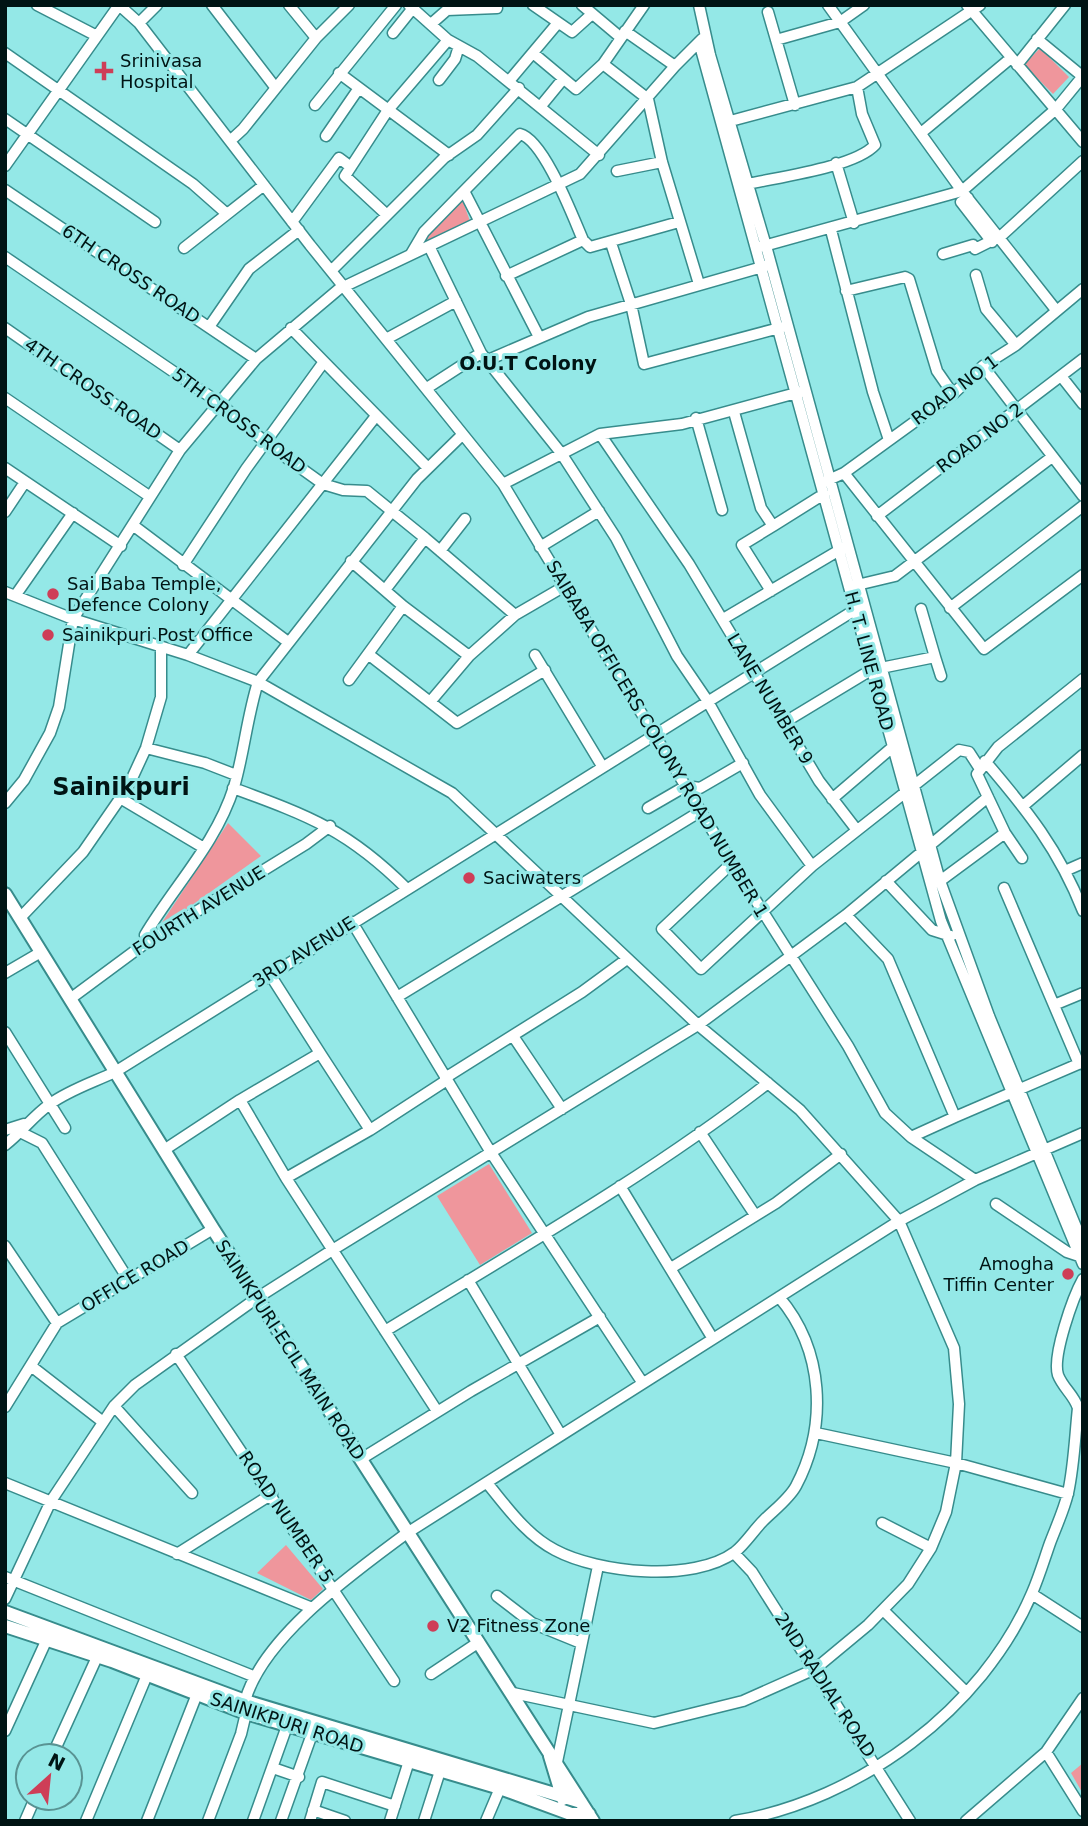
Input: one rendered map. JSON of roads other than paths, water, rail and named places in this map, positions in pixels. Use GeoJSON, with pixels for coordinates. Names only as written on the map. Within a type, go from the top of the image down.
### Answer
{"type":"FeatureCollection","features":[{"type":"Feature","properties":{"kind":"main road","name":"SAINIKPURI-ECIL MAIN ROAD"},"geometry":{"type":"LineString","coordinates":[[5,894],[213,1229],[407,1533],[513,1693],[553,1762],[591,1817]]}},
{"type":"Feature","properties":{"kind":"main road","name":"SAINIKPURI ROAD"},"geometry":{"type":"LineString","coordinates":[[5,1612],[287,1726],[500,1788],[573,1817]]}},
{"type":"Feature","properties":{"kind":"main road","name":"SAINIKPURI ROAD"},"geometry":{"type":"LineString","coordinates":[[5,1626],[197,1694],[580,1801]]}},
{"type":"Feature","properties":{"kind":"main road"},"geometry":{"type":"LineString","coordinates":[[540,1790],[548,1784],[553,1762]]}},
{"type":"Feature","properties":{"kind":"main road"},"geometry":{"type":"LineString","coordinates":[[553,1762],[562,1797],[573,1817],[591,1817]]}},
{"type":"Feature","properties":{"kind":"street"},"geometry":{"type":"LineString","coordinates":[[37,5],[97,36]]}},
{"type":"Feature","properties":{"kind":"street"},"geometry":{"type":"LineString","coordinates":[[5,166],[119,5]]}},
{"type":"Feature","properties":{"kind":"street","name":"SAIBABA OFFICERS COLONY ROAD NUMBER 1"},"geometry":{"type":"LineString","coordinates":[[119,5],[139,23],[295,226],[388,338],[503,484],[761,911],[848,1046],[885,1113],[911,1137],[975,1180]]}},
{"type":"Feature","properties":{"kind":"street"},"geometry":{"type":"LineString","coordinates":[[139,23],[157,5]]}},
{"type":"Feature","properties":{"kind":"street"},"geometry":{"type":"LineString","coordinates":[[212,5],[275,87]]}},
{"type":"Feature","properties":{"kind":"street"},"geometry":{"type":"LineString","coordinates":[[289,5],[316,38]]}},
{"type":"Feature","properties":{"kind":"street"},"geometry":{"type":"LineString","coordinates":[[230,141],[243,130],[316,38],[349,5]]}},
{"type":"Feature","properties":{"kind":"street"},"geometry":{"type":"LineString","coordinates":[[315,105],[339,72],[396,5]]}},
{"type":"Feature","properties":{"kind":"street"},"geometry":{"type":"LineString","coordinates":[[533,5],[572,32],[592,14]]}},
{"type":"Feature","properties":{"kind":"street"},"geometry":{"type":"LineString","coordinates":[[582,5],[622,34],[675,66]]}},
{"type":"Feature","properties":{"kind":"street"},"geometry":{"type":"LineString","coordinates":[[533,53],[576,89],[603,64],[644,5]]}},
{"type":"Feature","properties":{"kind":"street","name":"H. T. LINE ROAD"},"geometry":{"type":"LineString","coordinates":[[699,5],[706,24],[702,39],[908,788],[952,936],[1040,1150],[1083,1244]]}},
{"type":"Feature","properties":{"kind":"street"},"geometry":{"type":"LineString","coordinates":[[828,5],[996,239],[1056,310]]}},
{"type":"Feature","properties":{"kind":"street"},"geometry":{"type":"LineString","coordinates":[[776,40],[840,22],[864,5]]}},
{"type":"Feature","properties":{"kind":"street"},"geometry":{"type":"LineString","coordinates":[[921,133],[1014,61],[1037,39],[1065,5]]}},
{"type":"Feature","properties":{"kind":"street"},"geometry":{"type":"LineString","coordinates":[[393,33],[411,7],[449,40],[519,88],[599,155]]}},
{"type":"Feature","properties":{"kind":"street"},"geometry":{"type":"LineString","coordinates":[[725,122],[858,87],[973,7],[1014,61],[1083,142]]}},
{"type":"Feature","properties":{"kind":"street"},"geometry":{"type":"LineString","coordinates":[[431,24],[447,10],[497,8]]}},
{"type":"Feature","properties":{"kind":"street"},"geometry":{"type":"LineString","coordinates":[[768,12],[795,105]]}},
{"type":"Feature","properties":{"kind":"street"},"geometry":{"type":"LineString","coordinates":[[509,81],[557,24]]}},
{"type":"Feature","properties":{"kind":"street"},"geometry":{"type":"LineString","coordinates":[[5,803],[24,780],[50,733],[59,707],[73,619],[180,450],[256,359],[346,286],[580,174],[702,39]]}},
{"type":"Feature","properties":{"kind":"street"},"geometry":{"type":"LineString","coordinates":[[761,247],[965,195],[1056,109],[1082,76],[1037,39]]}},
{"type":"Feature","properties":{"kind":"street"},"geometry":{"type":"LineString","coordinates":[[387,215],[345,176],[388,110],[449,40]]}},
{"type":"Feature","properties":{"kind":"street"},"geometry":{"type":"LineString","coordinates":[[439,80],[455,59],[459,46]]}},
{"type":"Feature","properties":{"kind":"street"},"geometry":{"type":"LineString","coordinates":[[5,53],[193,184],[227,214]]}},
{"type":"Feature","properties":{"kind":"street"},"geometry":{"type":"LineString","coordinates":[[603,64],[648,99],[662,162],[699,284]]}},
{"type":"Feature","properties":{"kind":"street"},"geometry":{"type":"LineString","coordinates":[[339,72],[449,155]]}},
{"type":"Feature","properties":{"kind":"street"},"geometry":{"type":"LineString","coordinates":[[540,107],[563,79]]}},
{"type":"Feature","properties":{"kind":"street"},"geometry":{"type":"LineString","coordinates":[[748,184],[859,156],[875,145],[862,114],[858,87]]}},
{"type":"Feature","properties":{"kind":"street"},"geometry":{"type":"LineString","coordinates":[[327,136],[359,88]]}},
{"type":"Feature","properties":{"kind":"street"},"geometry":{"type":"LineString","coordinates":[[332,270],[449,155],[477,135],[519,88]]}},
{"type":"Feature","properties":{"kind":"street"},"geometry":{"type":"LineString","coordinates":[[5,119],[155,222]]}},
{"type":"Feature","properties":{"kind":"street","name":"H. T. LINE ROAD"},"geometry":{"type":"LineString","coordinates":[[725,122],[748,184],[761,247]]}},
{"type":"Feature","properties":{"kind":"street"},"geometry":{"type":"LineString","coordinates":[[411,254],[424,232],[520,134],[526,135],[540,153],[559,184],[583,240],[590,247],[679,222]]}},
{"type":"Feature","properties":{"kind":"street"},"geometry":{"type":"LineString","coordinates":[[209,327],[249,269],[295,226],[339,158],[351,167]]}},
{"type":"Feature","properties":{"kind":"street"},"geometry":{"type":"LineString","coordinates":[[943,254],[996,239],[1083,161]]}},
{"type":"Feature","properties":{"kind":"street"},"geometry":{"type":"LineString","coordinates":[[617,171],[662,162]]}},
{"type":"Feature","properties":{"kind":"street"},"geometry":{"type":"LineString","coordinates":[[836,163],[854,223]]}},
{"type":"Feature","properties":{"kind":"street"},"geometry":{"type":"LineString","coordinates":[[184,248],[264,185]]}},
{"type":"Feature","properties":{"kind":"street","name":"6TH CROSS ROAD"},"geometry":{"type":"LineString","coordinates":[[5,190],[256,359]]}},
{"type":"Feature","properties":{"kind":"street"},"geometry":{"type":"LineString","coordinates":[[464,191],[539,337]]}},
{"type":"Feature","properties":{"kind":"street"},"geometry":{"type":"LineString","coordinates":[[831,230],[873,392],[889,440]]}},
{"type":"Feature","properties":{"kind":"street"},"geometry":{"type":"LineString","coordinates":[[506,276],[583,240]]}},
{"type":"Feature","properties":{"kind":"street"},"geometry":{"type":"LineString","coordinates":[[611,243],[631,304],[644,364],[783,327]]}},
{"type":"Feature","properties":{"kind":"street"},"geometry":{"type":"LineString","coordinates":[[429,246],[484,357],[561,453],[599,511],[616,538],[677,656],[707,700],[760,795],[812,866]]}},
{"type":"Feature","properties":{"kind":"street","name":"5TH CROSS ROAD"},"geometry":{"type":"LineString","coordinates":[[5,257],[218,402],[323,484],[343,490],[367,491],[515,615]]}},
{"type":"Feature","properties":{"kind":"street"},"geometry":{"type":"LineString","coordinates":[[427,388],[484,357],[588,317],[766,266]]}},
{"type":"Feature","properties":{"kind":"street"},"geometry":{"type":"LineString","coordinates":[[976,275],[986,309],[1016,345]]}},
{"type":"Feature","properties":{"kind":"street"},"geometry":{"type":"LineString","coordinates":[[846,291],[905,277],[909,279],[937,371],[953,394]]}},
{"type":"Feature","properties":{"kind":"street","name":"ROAD NO 1"},"geometry":{"type":"LineString","coordinates":[[825,482],[844,472],[953,394],[983,366],[1016,345],[1083,289]]}},
{"type":"Feature","properties":{"kind":"street"},"geometry":{"type":"LineString","coordinates":[[388,338],[456,301]]}},
{"type":"Feature","properties":{"kind":"street","name":"4TH CROSS ROAD"},"geometry":{"type":"LineString","coordinates":[[5,328],[180,450]]}},
{"type":"Feature","properties":{"kind":"street"},"geometry":{"type":"LineString","coordinates":[[291,328],[428,468]]}},
{"type":"Feature","properties":{"kind":"street","name":"ROAD NO 2"},"geometry":{"type":"LineString","coordinates":[[877,516],[1083,359]]}},
{"type":"Feature","properties":{"kind":"street"},"geometry":{"type":"LineString","coordinates":[[183,565],[323,363]]}},
{"type":"Feature","properties":{"kind":"street"},"geometry":{"type":"LineString","coordinates":[[983,366],[1083,496]]}},
{"type":"Feature","properties":{"kind":"street"},"geometry":{"type":"LineString","coordinates":[[1061,376],[1083,404]]}},
{"type":"Feature","properties":{"kind":"street"},"geometry":{"type":"LineString","coordinates":[[503,484],[600,434],[682,424],[696,418],[734,411],[800,392]]}},
{"type":"Feature","properties":{"kind":"street"},"geometry":{"type":"LineString","coordinates":[[5,398],[149,496]]}},
{"type":"Feature","properties":{"kind":"street"},"geometry":{"type":"LineString","coordinates":[[734,411],[761,508],[773,526]]}},
{"type":"Feature","properties":{"kind":"street"},"geometry":{"type":"LineString","coordinates":[[188,655],[376,416]]}},
{"type":"Feature","properties":{"kind":"street"},"geometry":{"type":"LineString","coordinates":[[696,418],[722,510]]}},
{"type":"Feature","properties":{"kind":"street","name":"LANE NUMBER 9"},"geometry":{"type":"LineString","coordinates":[[600,434],[690,564],[831,799],[856,830]]}},
{"type":"Feature","properties":{"kind":"street"},"geometry":{"type":"LineString","coordinates":[[147,942],[145,935],[151,925],[196,865],[233,788],[258,682],[392,511],[428,468],[462,435]]}},
{"type":"Feature","properties":{"kind":"street"},"geometry":{"type":"LineString","coordinates":[[853,586],[895,576],[1052,457]]}},
{"type":"Feature","properties":{"kind":"street"},"geometry":{"type":"LineString","coordinates":[[5,468],[121,546]]}},
{"type":"Feature","properties":{"kind":"street"},"geometry":{"type":"LineString","coordinates":[[844,472],[984,649],[1083,575]]}},
{"type":"Feature","properties":{"kind":"street"},"geometry":{"type":"LineString","coordinates":[[5,512],[25,482]]}},
{"type":"Feature","properties":{"kind":"street","name":"H. T. LINE ROAD"},"geometry":{"type":"LineString","coordinates":[[825,482],[824,494],[843,548]]}},
{"type":"Feature","properties":{"kind":"street"},"geometry":{"type":"LineString","coordinates":[[771,591],[742,545],[824,494]]}},
{"type":"Feature","properties":{"kind":"street"},"geometry":{"type":"LineString","coordinates":[[950,608],[1083,506]]}},
{"type":"Feature","properties":{"kind":"street"},"geometry":{"type":"LineString","coordinates":[[540,547],[599,511]]}},
{"type":"Feature","properties":{"kind":"street"},"geometry":{"type":"LineString","coordinates":[[74,513],[10,594],[73,619],[188,655],[258,682],[452,793],[698,1025],[800,1110],[841,1154],[899,1221],[954,1348],[959,1404],[956,1463],[946,1512],[932,1548],[908,1584],[883,1611],[815,1669],[743,1701],[654,1723],[513,1693]]}},
{"type":"Feature","properties":{"kind":"street"},"geometry":{"type":"LineString","coordinates":[[440,551],[465,519]]}},
{"type":"Feature","properties":{"kind":"street"},"geometry":{"type":"LineString","coordinates":[[134,526],[288,642]]}},
{"type":"Feature","properties":{"kind":"street"},"geometry":{"type":"LineString","coordinates":[[385,590],[425,538]]}},
{"type":"Feature","properties":{"kind":"street"},"geometry":{"type":"LineString","coordinates":[[723,619],[843,548]]}},
{"type":"Feature","properties":{"kind":"street"},"geometry":{"type":"LineString","coordinates":[[351,561],[403,606],[469,656]]}},
{"type":"Feature","properties":{"kind":"street"},"geometry":{"type":"LineString","coordinates":[[430,702],[469,656],[515,615],[565,586]]}},
{"type":"Feature","properties":{"kind":"street"},"geometry":{"type":"LineString","coordinates":[[349,680],[403,606]]}},
{"type":"Feature","properties":{"kind":"street","name":"3RD AVENUE"},"geometry":{"type":"LineString","coordinates":[[5,1145],[52,1102],[115,1072],[269,973],[859,607]]}},
{"type":"Feature","properties":{"kind":"street"},"geometry":{"type":"LineString","coordinates":[[921,609],[941,676]]}},
{"type":"Feature","properties":{"kind":"street"},"geometry":{"type":"LineString","coordinates":[[20,918],[83,852],[120,799],[146,748],[161,697],[161,647]]}},
{"type":"Feature","properties":{"kind":"street"},"geometry":{"type":"LineString","coordinates":[[368,654],[457,723],[545,670]]}},
{"type":"Feature","properties":{"kind":"street"},"geometry":{"type":"LineString","coordinates":[[535,655],[602,766]]}},
{"type":"Feature","properties":{"kind":"street"},"geometry":{"type":"LineString","coordinates":[[785,722],[875,669],[935,657]]}},
{"type":"Feature","properties":{"kind":"street"},"geometry":{"type":"LineString","coordinates":[[1022,858],[1005,833],[979,784],[982,765],[1083,679]]}},
{"type":"Feature","properties":{"kind":"street"},"geometry":{"type":"LineString","coordinates":[[831,799],[896,744]]}},
{"type":"Feature","properties":{"kind":"street"},"geometry":{"type":"LineString","coordinates":[[146,748],[205,763],[236,775]]}},
{"type":"Feature","properties":{"kind":"street"},"geometry":{"type":"LineString","coordinates":[[732,863],[662,929],[701,969],[812,866],[959,750],[969,752],[1023,806],[1067,870],[1083,911]]}},
{"type":"Feature","properties":{"kind":"street"},"geometry":{"type":"LineString","coordinates":[[1023,806],[1082,757]]}},
{"type":"Feature","properties":{"kind":"street"},"geometry":{"type":"LineString","coordinates":[[648,808],[686,786],[700,788],[743,763]]}},
{"type":"Feature","properties":{"kind":"street"},"geometry":{"type":"LineString","coordinates":[[233,788],[330,826],[373,855],[407,888]]}},
{"type":"Feature","properties":{"kind":"street"},"geometry":{"type":"LineString","coordinates":[[5,1599],[9,1579],[51,1501],[114,1406],[135,1385],[257,1298],[490,1151],[698,1025],[846,915],[988,797]]}},
{"type":"Feature","properties":{"kind":"street"},"geometry":{"type":"LineString","coordinates":[[120,799],[204,848]]}},
{"type":"Feature","properties":{"kind":"street"},"geometry":{"type":"LineString","coordinates":[[397,997],[701,811]]}},
{"type":"Feature","properties":{"kind":"street","name":"FOURTH AVENUE"},"geometry":{"type":"LineString","coordinates":[[70,999],[147,942],[306,844],[330,826]]}},
{"type":"Feature","properties":{"kind":"street"},"geometry":{"type":"LineString","coordinates":[[940,881],[1005,833]]}},
{"type":"Feature","properties":{"kind":"street","name":"H. T. LINE ROAD"},"geometry":{"type":"LineString","coordinates":[[925,848],[940,881],[952,936]]}},
{"type":"Feature","properties":{"kind":"street"},"geometry":{"type":"LineString","coordinates":[[1067,870],[1083,863]]}},
{"type":"Feature","properties":{"kind":"street"},"geometry":{"type":"LineString","coordinates":[[886,881],[932,930],[952,936]]}},
{"type":"Feature","properties":{"kind":"street"},"geometry":{"type":"LineString","coordinates":[[911,1137],[1081,1063],[1004,888]]}},
{"type":"Feature","properties":{"kind":"street"},"geometry":{"type":"LineString","coordinates":[[846,915],[888,959],[955,1117]]}},
{"type":"Feature","properties":{"kind":"street"},"geometry":{"type":"LineString","coordinates":[[352,922],[490,1151],[642,1382]]}},
{"type":"Feature","properties":{"kind":"street"},"geometry":{"type":"LineString","coordinates":[[5,973],[41,952]]}},
{"type":"Feature","properties":{"kind":"street"},"geometry":{"type":"LineString","coordinates":[[286,1178],[370,1130],[582,992],[627,959]]}},
{"type":"Feature","properties":{"kind":"street"},"geometry":{"type":"LineString","coordinates":[[269,973],[370,1130]]}},
{"type":"Feature","properties":{"kind":"street"},"geometry":{"type":"LineString","coordinates":[[1054,1005],[1083,993]]}},
{"type":"Feature","properties":{"kind":"street"},"geometry":{"type":"LineString","coordinates":[[5,1032],[52,1102],[65,1128]]}},
{"type":"Feature","properties":{"kind":"street"},"geometry":{"type":"LineString","coordinates":[[513,1036],[562,1109]]}},
{"type":"Feature","properties":{"kind":"street"},"geometry":{"type":"LineString","coordinates":[[164,1150],[240,1100],[320,1053]]}},
{"type":"Feature","properties":{"kind":"street"},"geometry":{"type":"LineString","coordinates":[[384,1331],[620,1185],[768,1083]]}},
{"type":"Feature","properties":{"kind":"street"},"geometry":{"type":"LineString","coordinates":[[240,1100],[286,1178],[436,1411]]}},
{"type":"Feature","properties":{"kind":"street"},"geometry":{"type":"LineString","coordinates":[[5,1130],[23,1129],[42,1143],[128,1279]]}},
{"type":"Feature","properties":{"kind":"street"},"geometry":{"type":"LineString","coordinates":[[700,1132],[755,1215]]}},
{"type":"Feature","properties":{"kind":"street"},"geometry":{"type":"LineString","coordinates":[[208,1821],[241,1734],[253,1676],[333,1588],[407,1533],[899,1221],[975,1180],[1083,1133]]}},
{"type":"Feature","properties":{"kind":"street","name":"H. T. LINE ROAD"},"geometry":{"type":"LineString","coordinates":[[1040,1150],[1082,1259]]}},
{"type":"Feature","properties":{"kind":"street"},"geometry":{"type":"LineString","coordinates":[[671,1268],[755,1215],[841,1154]]}},
{"type":"Feature","properties":{"kind":"street"},"geometry":{"type":"LineString","coordinates":[[620,1185],[713,1339]]}},
{"type":"Feature","properties":{"kind":"street"},"geometry":{"type":"LineString","coordinates":[[996,1204],[1046,1239],[1082,1259]]}},
{"type":"Feature","properties":{"kind":"street","name":"OFFICE ROAD"},"geometry":{"type":"LineString","coordinates":[[57,1323],[213,1229]]}},
{"type":"Feature","properties":{"kind":"street"},"geometry":{"type":"LineString","coordinates":[[5,1246],[57,1323],[5,1407]]}},
{"type":"Feature","properties":{"kind":"street"},"geometry":{"type":"LineString","coordinates":[[735,1821],[794,1805],[877,1766],[920,1735],[966,1692],[997,1652],[1032,1594],[1068,1494],[1079,1395],[1058,1376],[1056,1359],[1083,1279]]}},
{"type":"Feature","properties":{"kind":"street"},"geometry":{"type":"LineString","coordinates":[[468,1280],[561,1436]]}},
{"type":"Feature","properties":{"kind":"street"},"geometry":{"type":"LineString","coordinates":[[487,1483],[521,1525],[554,1550],[598,1566],[653,1573],[707,1564],[734,1553],[795,1488],[816,1433],[818,1379],[796,1317],[779,1297]]}},
{"type":"Feature","properties":{"kind":"street"},"geometry":{"type":"LineString","coordinates":[[361,1459],[436,1411],[600,1318]]}},
{"type":"Feature","properties":{"kind":"street","name":"ROAD NUMBER 5"},"geometry":{"type":"LineString","coordinates":[[176,1354],[272,1494],[394,1681]]}},
{"type":"Feature","properties":{"kind":"street"},"geometry":{"type":"LineString","coordinates":[[31,1366],[103,1422]]}},
{"type":"Feature","properties":{"kind":"street"},"geometry":{"type":"LineString","coordinates":[[5,1384],[16,1389]]}},
{"type":"Feature","properties":{"kind":"street"},"geometry":{"type":"LineString","coordinates":[[114,1406],[192,1493]]}},
{"type":"Feature","properties":{"kind":"street"},"geometry":{"type":"LineString","coordinates":[[816,1433],[956,1463],[1068,1494]]}},
{"type":"Feature","properties":{"kind":"street"},"geometry":{"type":"LineString","coordinates":[[5,1483],[312,1608]]}},
{"type":"Feature","properties":{"kind":"street"},"geometry":{"type":"LineString","coordinates":[[177,1554],[272,1494]]}},
{"type":"Feature","properties":{"kind":"street"},"geometry":{"type":"LineString","coordinates":[[882,1523],[932,1548]]}},
{"type":"Feature","properties":{"kind":"street","name":"2ND RADIAL ROAD"},"geometry":{"type":"LineString","coordinates":[[734,1553],[752,1572],[910,1821]]}},
{"type":"Feature","properties":{"kind":"street"},"geometry":{"type":"LineString","coordinates":[[553,1762],[569,1706],[598,1566]]}},
{"type":"Feature","properties":{"kind":"street"},"geometry":{"type":"LineString","coordinates":[[9,1579],[253,1676]]}},
{"type":"Feature","properties":{"kind":"street"},"geometry":{"type":"LineString","coordinates":[[1032,1594],[1083,1627]]}},
{"type":"Feature","properties":{"kind":"street"},"geometry":{"type":"LineString","coordinates":[[497,1596],[532,1623],[581,1643]]}},
{"type":"Feature","properties":{"kind":"street"},"geometry":{"type":"LineString","coordinates":[[883,1611],[966,1692]]}},
{"type":"Feature","properties":{"kind":"street"},"geometry":{"type":"LineString","coordinates":[[5,1731],[47,1639]]}},
{"type":"Feature","properties":{"kind":"street"},"geometry":{"type":"LineString","coordinates":[[431,1674],[479,1642]]}},
{"type":"Feature","properties":{"kind":"street"},"geometry":{"type":"LineString","coordinates":[[58,1742],[97,1657]]}},
{"type":"Feature","properties":{"kind":"street"},"geometry":{"type":"LineString","coordinates":[[86,1821],[147,1675]]}},
{"type":"Feature","properties":{"kind":"street"},"geometry":{"type":"LineString","coordinates":[[147,1821],[197,1694]]}},
{"type":"Feature","properties":{"kind":"street"},"geometry":{"type":"LineString","coordinates":[[966,1821],[1046,1752],[1083,1698]]}},
{"type":"Feature","properties":{"kind":"street"},"geometry":{"type":"LineString","coordinates":[[253,1821],[287,1726]]}},
{"type":"Feature","properties":{"kind":"street"},"geometry":{"type":"LineString","coordinates":[[281,1821],[299,1777],[312,1734]]}},
{"type":"Feature","properties":{"kind":"street"},"geometry":{"type":"LineString","coordinates":[[1046,1752],[1083,1811]]}},
{"type":"Feature","properties":{"kind":"street"},"geometry":{"type":"LineString","coordinates":[[390,1821],[409,1761]]}},
{"type":"Feature","properties":{"kind":"street"},"geometry":{"type":"LineString","coordinates":[[273,1769],[299,1777]]}},
{"type":"Feature","properties":{"kind":"street"},"geometry":{"type":"LineString","coordinates":[[424,1821],[440,1771]]}},
{"type":"Feature","properties":{"kind":"street"},"geometry":{"type":"LineString","coordinates":[[345,1821],[312,1815],[322,1782],[394,1806]]}},
{"type":"Feature","properties":{"kind":"street"},"geometry":{"type":"LineString","coordinates":[[486,1821],[500,1788]]}},
{"type":"Feature","properties":{"kind":"place","name":"Srinivasa Hospital"},"geometry":{"type":"Point","coordinates":[104,71]}},
{"type":"Feature","properties":{"kind":"place","name":"Sai Baba Temple, Defence Colony"},"geometry":{"type":"Point","coordinates":[53,594]}},
{"type":"Feature","properties":{"kind":"place","name":"Sainikpuri Post Office"},"geometry":{"type":"Point","coordinates":[48,635]}},
{"type":"Feature","properties":{"kind":"place","name":"Saciwaters"},"geometry":{"type":"Point","coordinates":[469,878]}},
{"type":"Feature","properties":{"kind":"place","name":"Amogha Tiffin Center"},"geometry":{"type":"Point","coordinates":[1068,1274]}},
{"type":"Feature","properties":{"kind":"place","name":"V2 Fitness Zone"},"geometry":{"type":"Point","coordinates":[433,1626]}},
{"type":"Feature","properties":{"kind":"district","name":"O.U.T Colony"},"geometry":{"type":"Point","coordinates":[528,363]}},
{"type":"Feature","properties":{"kind":"district","name":"Sainikpuri"},"geometry":{"type":"Point","coordinates":[121,787]}}]}
